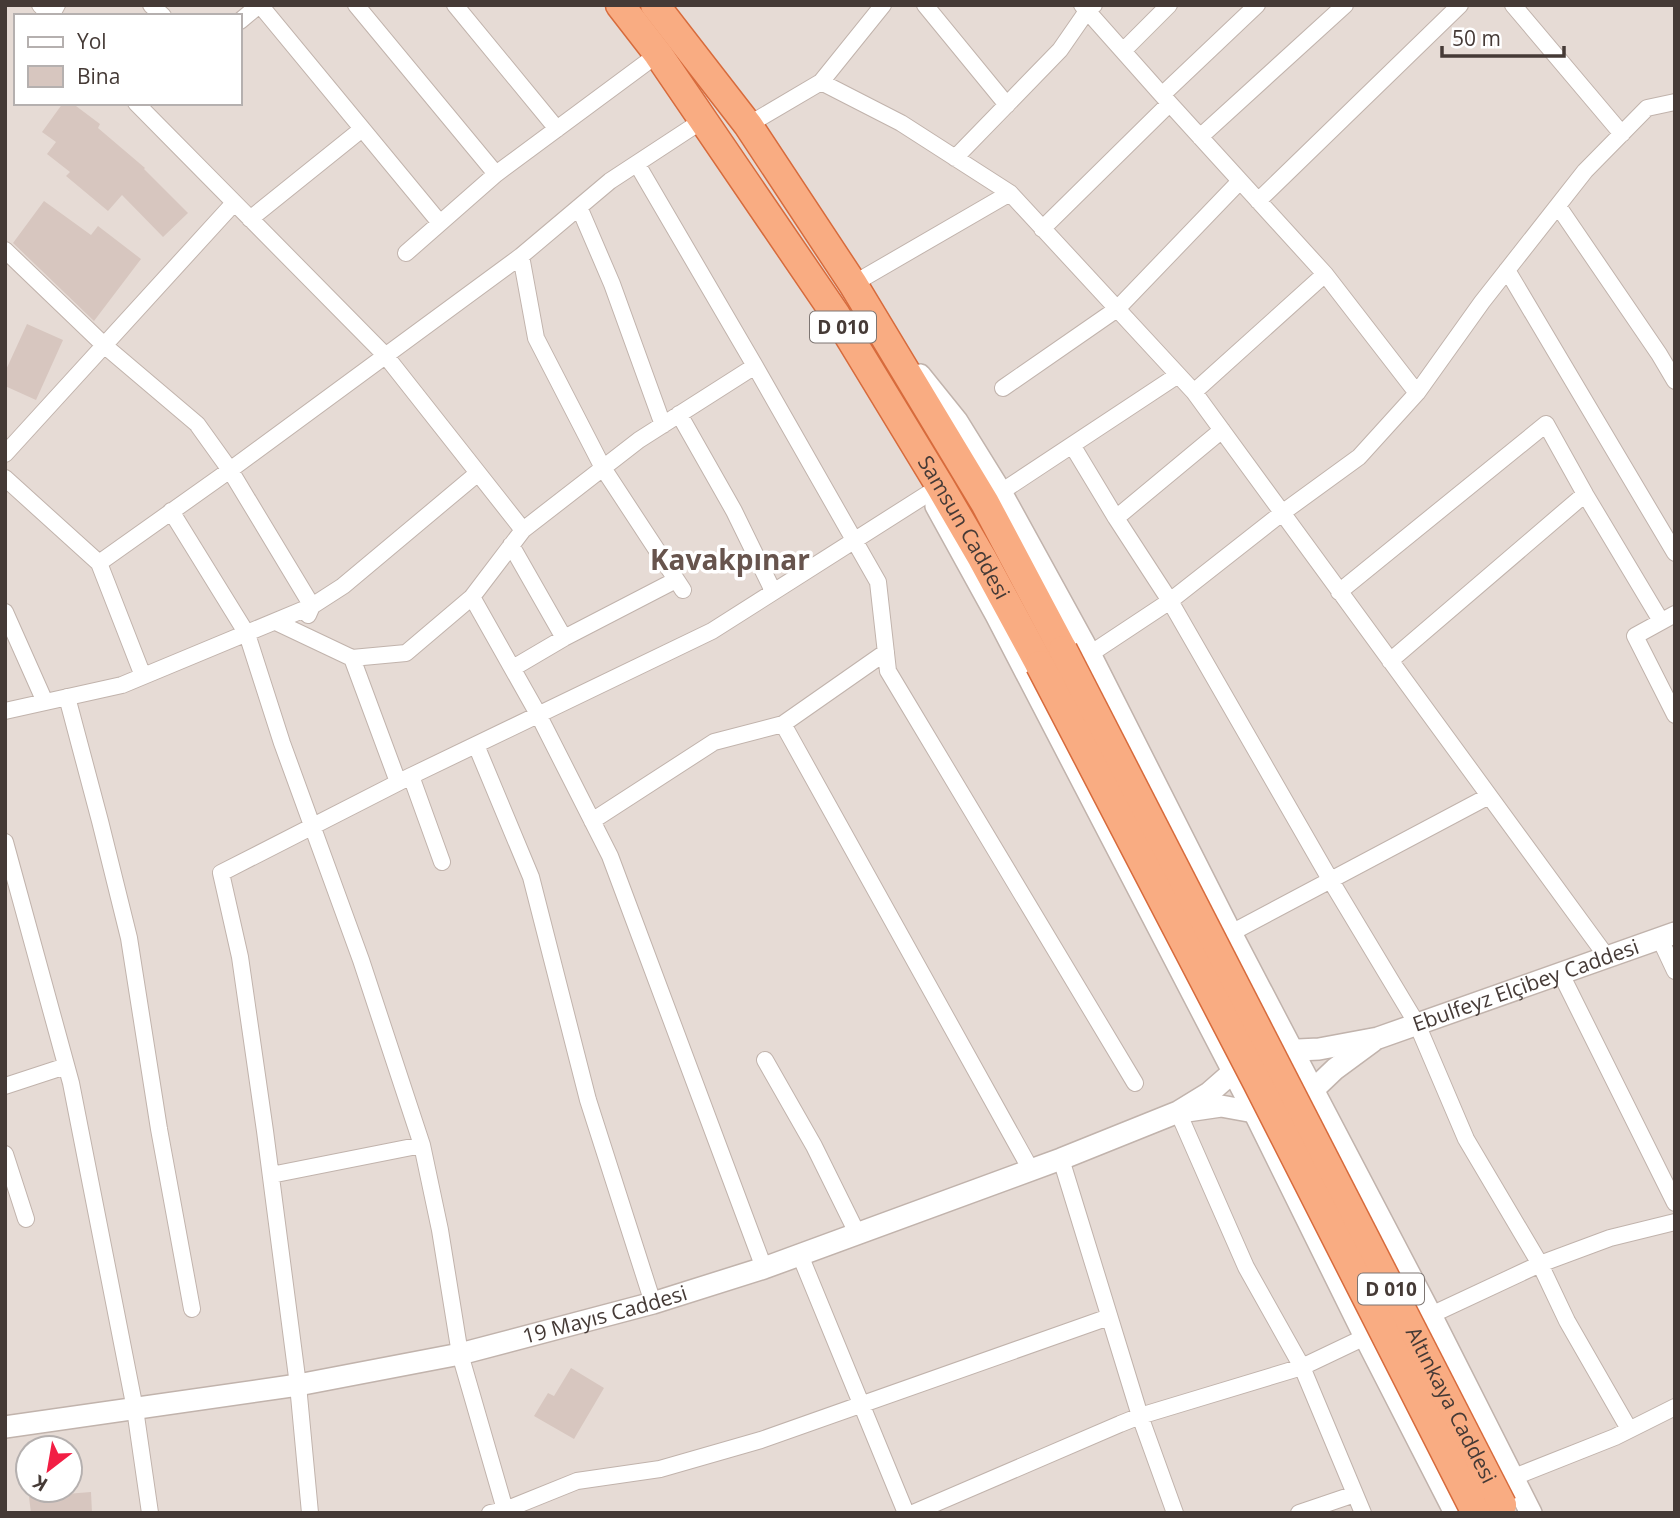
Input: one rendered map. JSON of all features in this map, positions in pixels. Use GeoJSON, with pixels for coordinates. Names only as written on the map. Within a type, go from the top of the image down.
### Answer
{"type":"FeatureCollection","features":[{"type":"Feature","properties":{"kind":"highway","name":"Samsun Caddesi"},"geometry":{"type":"LineString","coordinates":[[620,5],[704,120],[836,315],[878,384],[935,489],[982,558],[1064,656]]}},
{"type":"Feature","properties":{"kind":"highway","name":"Samsun Caddesi"},"geometry":{"type":"LineString","coordinates":[[655,5],[748,125],[853,285],[985,502],[1064,656],[1263,1066]]}},
{"type":"Feature","properties":{"kind":"highway","name":"Altınkaya Caddesi"},"geometry":{"type":"LineString","coordinates":[[1263,1066],[1495,1510]]}},
{"type":"Feature","properties":{"kind":"street"},"geometry":{"type":"LineString","coordinates":[[242,19],[259,5],[440,223]]}},
{"type":"Feature","properties":{"kind":"street"},"geometry":{"type":"LineString","coordinates":[[356,5],[496,174]]}},
{"type":"Feature","properties":{"kind":"street"},"geometry":{"type":"LineString","coordinates":[[455,5],[557,129]]}},
{"type":"Feature","properties":{"kind":"street"},"geometry":{"type":"LineString","coordinates":[[925,5],[1007,105]]}},
{"type":"Feature","properties":{"kind":"street"},"geometry":{"type":"LineString","coordinates":[[1123,51],[1168,5]]}},
{"type":"Feature","properties":{"kind":"street"},"geometry":{"type":"LineString","coordinates":[[1042,229],[1257,5]]}},
{"type":"Feature","properties":{"kind":"street"},"geometry":{"type":"LineString","coordinates":[[1200,137],[1345,5]]}},
{"type":"Feature","properties":{"kind":"street"},"geometry":{"type":"LineString","coordinates":[[1258,201],[1460,5]]}},
{"type":"Feature","properties":{"kind":"street"},"geometry":{"type":"LineString","coordinates":[[1513,5],[1622,134]]}},
{"type":"Feature","properties":{"kind":"street"},"geometry":{"type":"LineString","coordinates":[[955,158],[1060,50],[1088,7],[1165,100],[1325,274],[1417,393]]}},
{"type":"Feature","properties":{"kind":"street"},"geometry":{"type":"LineString","coordinates":[[748,125],[821,82],[877,8]]}},
{"type":"Feature","properties":{"kind":"street"},"geometry":{"type":"LineString","coordinates":[[406,253],[496,174],[658,54]]}},
{"type":"Feature","properties":{"kind":"street"},"geometry":{"type":"LineString","coordinates":[[821,82],[901,123],[1010,194],[1178,374],[1222,430],[1606,957]]}},
{"type":"Feature","properties":{"kind":"street"},"geometry":{"type":"LineString","coordinates":[[1064,656],[1170,601],[1282,513],[1359,457],[1417,393],[1482,302],[1585,172],[1647,108],[1675,102]]}},
{"type":"Feature","properties":{"kind":"street"},"geometry":{"type":"LineString","coordinates":[[138,105],[385,355],[523,530]]}},
{"type":"Feature","properties":{"kind":"street"},"geometry":{"type":"LineString","coordinates":[[99,563],[521,256],[610,181],[704,120]]}},
{"type":"Feature","properties":{"kind":"street"},"geometry":{"type":"LineString","coordinates":[[250,219],[362,130]]}},
{"type":"Feature","properties":{"kind":"street"},"geometry":{"type":"LineString","coordinates":[[637,164],[878,582],[888,671],[1135,1083]]}},
{"type":"Feature","properties":{"kind":"street"},"geometry":{"type":"LineString","coordinates":[[1003,388],[1117,309],[1240,181]]}},
{"type":"Feature","properties":{"kind":"street"},"geometry":{"type":"LineString","coordinates":[[853,285],[1010,194]]}},
{"type":"Feature","properties":{"kind":"street"},"geometry":{"type":"LineString","coordinates":[[5,454],[234,203]]}},
{"type":"Feature","properties":{"kind":"street"},"geometry":{"type":"LineString","coordinates":[[1558,206],[1675,381]]}},
{"type":"Feature","properties":{"kind":"street"},"geometry":{"type":"LineString","coordinates":[[579,207],[612,284],[663,425]]}},
{"type":"Feature","properties":{"kind":"street"},"geometry":{"type":"LineString","coordinates":[[6,252],[104,346],[197,424],[230,470],[313,607]]}},
{"type":"Feature","properties":{"kind":"street"},"geometry":{"type":"LineString","coordinates":[[513,668],[564,638],[679,585],[603,468],[536,338],[521,256]]}},
{"type":"Feature","properties":{"kind":"street"},"geometry":{"type":"LineString","coordinates":[[1507,270],[1675,553]]}},
{"type":"Feature","properties":{"kind":"street"},"geometry":{"type":"LineString","coordinates":[[1194,392],[1325,274]]}},
{"type":"Feature","properties":{"kind":"street"},"geometry":{"type":"LineString","coordinates":[[876,322],[957,421],[1001,492],[1064,656],[1231,933],[1263,1066],[1254,1112],[1455,1513]]}},
{"type":"Feature","properties":{"kind":"street"},"geometry":{"type":"LineString","coordinates":[[276,622],[352,658],[405,653],[472,597],[523,530],[639,440],[755,366]]}},
{"type":"Feature","properties":{"kind":"street"},"geometry":{"type":"LineString","coordinates":[[1001,492],[1178,374]]}},
{"type":"Feature","properties":{"kind":"street"},"geometry":{"type":"LineString","coordinates":[[680,414],[734,511],[773,591]]}},
{"type":"Feature","properties":{"kind":"street"},"geometry":{"type":"LineString","coordinates":[[1339,592],[1546,424],[1585,494],[1668,617],[1636,636],[1675,715]]}},
{"type":"Feature","properties":{"kind":"street"},"geometry":{"type":"LineString","coordinates":[[1116,518],[1222,430]]}},
{"type":"Feature","properties":{"kind":"street"},"geometry":{"type":"LineString","coordinates":[[1072,445],[1170,601],[1331,881],[1417,1024],[1465,1139],[1540,1264],[1567,1321],[1629,1429]]}},
{"type":"Feature","properties":{"kind":"street"},"geometry":{"type":"LineString","coordinates":[[5,711],[122,685],[313,607],[343,586],[478,473]]}},
{"type":"Feature","properties":{"kind":"street"},"geometry":{"type":"LineString","coordinates":[[5,478],[99,563],[143,676]]}},
{"type":"Feature","properties":{"kind":"street"},"geometry":{"type":"LineString","coordinates":[[310,1513],[298,1385],[271,1175],[240,957],[221,873],[405,779],[712,631],[935,489],[1002,626],[1263,1066],[1314,1090],[1531,1513]]}},
{"type":"Feature","properties":{"kind":"street"},"geometry":{"type":"LineString","coordinates":[[1390,661],[1585,494]]}},
{"type":"Feature","properties":{"kind":"street"},"geometry":{"type":"LineString","coordinates":[[171,511],[247,634],[282,743],[361,960],[422,1145],[440,1230],[460,1354],[500,1512],[577,1481],[660,1469],[761,1440],[1109,1318]]}},
{"type":"Feature","properties":{"kind":"street"},"geometry":{"type":"LineString","coordinates":[[511,545],[564,638]]}},
{"type":"Feature","properties":{"kind":"street"},"geometry":{"type":"LineString","coordinates":[[472,597],[538,714],[610,856],[764,1268]]}},
{"type":"Feature","properties":{"kind":"street"},"geometry":{"type":"LineString","coordinates":[[298,632],[313,607]]}},
{"type":"Feature","properties":{"kind":"street"},"geometry":{"type":"LineString","coordinates":[[5,612],[45,702]]}},
{"type":"Feature","properties":{"kind":"street"},"geometry":{"type":"LineString","coordinates":[[592,821],[714,742],[783,724],[886,652]]}},
{"type":"Feature","properties":{"kind":"street"},"geometry":{"type":"LineString","coordinates":[[352,658],[442,862]]}},
{"type":"Feature","properties":{"kind":"street"},"geometry":{"type":"LineString","coordinates":[[67,697],[129,938],[159,1129],[192,1309]]}},
{"type":"Feature","properties":{"kind":"street"},"geometry":{"type":"LineString","coordinates":[[783,724],[1031,1170]]}},
{"type":"Feature","properties":{"kind":"street"},"geometry":{"type":"LineString","coordinates":[[476,745],[531,877],[588,1100],[653,1303]]}},
{"type":"Feature","properties":{"kind":"street"},"geometry":{"type":"LineString","coordinates":[[1231,933],[1489,796]]}},
{"type":"Feature","properties":{"kind":"street"},"geometry":{"type":"LineString","coordinates":[[5,842],[74,1096],[135,1409],[150,1513]]}},
{"type":"Feature","properties":{"kind":"street"},"geometry":{"type":"LineString","coordinates":[[1667,936],[1675,971]]}},
{"type":"Feature","properties":{"kind":"street","name":"Ebulfeyz Elçibey Caddesi"},"geometry":{"type":"LineString","coordinates":[[1263,1066],[1319,1049],[1378,1038],[1667,936]]}},
{"type":"Feature","properties":{"kind":"street"},"geometry":{"type":"LineString","coordinates":[[1561,974],[1675,1203]]}},
{"type":"Feature","properties":{"kind":"street","name":"Ebulfeyz Elçibey Caddesi"},"geometry":{"type":"LineString","coordinates":[[1283,1107],[1314,1090],[1335,1069],[1378,1038]]}},
{"type":"Feature","properties":{"kind":"street"},"geometry":{"type":"LineString","coordinates":[[765,1060],[814,1146],[857,1233]]}},
{"type":"Feature","properties":{"kind":"street"},"geometry":{"type":"LineString","coordinates":[[5,1086],[66,1066]]}},
{"type":"Feature","properties":{"kind":"street","name":"19 Mayıs Caddesi"},"geometry":{"type":"LineString","coordinates":[[5,1427],[298,1385],[460,1354],[653,1303],[764,1268],[1061,1159],[1178,1112],[1263,1066]]}},
{"type":"Feature","properties":{"kind":"street","name":"19 Mayıs Caddesi"},"geometry":{"type":"LineString","coordinates":[[1178,1112],[1221,1106],[1254,1112],[1283,1107]]}},
{"type":"Feature","properties":{"kind":"street"},"geometry":{"type":"LineString","coordinates":[[1178,1112],[1246,1266],[1302,1367],[1363,1513]]}},
{"type":"Feature","properties":{"kind":"street"},"geometry":{"type":"LineString","coordinates":[[271,1175],[422,1145]]}},
{"type":"Feature","properties":{"kind":"street"},"geometry":{"type":"LineString","coordinates":[[5,1154],[26,1219]]}},
{"type":"Feature","properties":{"kind":"street"},"geometry":{"type":"LineString","coordinates":[[1061,1159],[1140,1416],[1175,1513]]}},
{"type":"Feature","properties":{"kind":"street"},"geometry":{"type":"LineString","coordinates":[[1431,1315],[1540,1264],[1611,1238],[1675,1222]]}},
{"type":"Feature","properties":{"kind":"street"},"geometry":{"type":"LineString","coordinates":[[800,1255],[906,1513]]}},
{"type":"Feature","properties":{"kind":"street"},"geometry":{"type":"LineString","coordinates":[[912,1513],[1140,1416],[1302,1367],[1365,1337]]}},
{"type":"Feature","properties":{"kind":"street"},"geometry":{"type":"LineString","coordinates":[[1514,1477],[1615,1437],[1675,1406]]}},
{"type":"Feature","properties":{"kind":"street"},"geometry":{"type":"LineString","coordinates":[[1299,1513],[1355,1494]]}},
{"type":"Feature","properties":{"kind":"shaded area"},"geometry":{"type":"Polygon","coordinates":[[[5,5],[1675,5],[1675,1513],[5,1513],[5,5]]]}},
{"type":"Feature","properties":{"kind":"building"},"geometry":{"type":"Polygon","coordinates":[[[62,105],[75,105],[100,124],[98,128],[145,168],[188,213],[163,237],[122,195],[108,211],[66,176],[70,172],[47,154],[56,142],[42,132],[62,105]]]}},
{"type":"Feature","properties":{"kind":"building"},"geometry":{"type":"Polygon","coordinates":[[[44,201],[91,235],[98,226],[141,259],[94,321],[13,243],[44,201]]]}},
{"type":"Feature","properties":{"kind":"building"},"geometry":{"type":"Polygon","coordinates":[[[27,324],[63,340],[36,400],[5,386],[5,372],[27,324]]]}},
{"type":"Feature","properties":{"kind":"building"},"geometry":{"type":"Polygon","coordinates":[[[571,1368],[604,1388],[574,1439],[534,1416],[548,1393],[554,1396],[571,1368]]]}},
{"type":"Feature","properties":{"kind":"building"},"geometry":{"type":"Polygon","coordinates":[[[91,1492],[92,1513],[31,1513],[30,1504],[84,1504],[84,1493],[91,1492]]]}},
{"type":"Feature","properties":{"kind":"district","name":"Kavakpınar"},"geometry":{"type":"Point","coordinates":[730,560]}}]}
